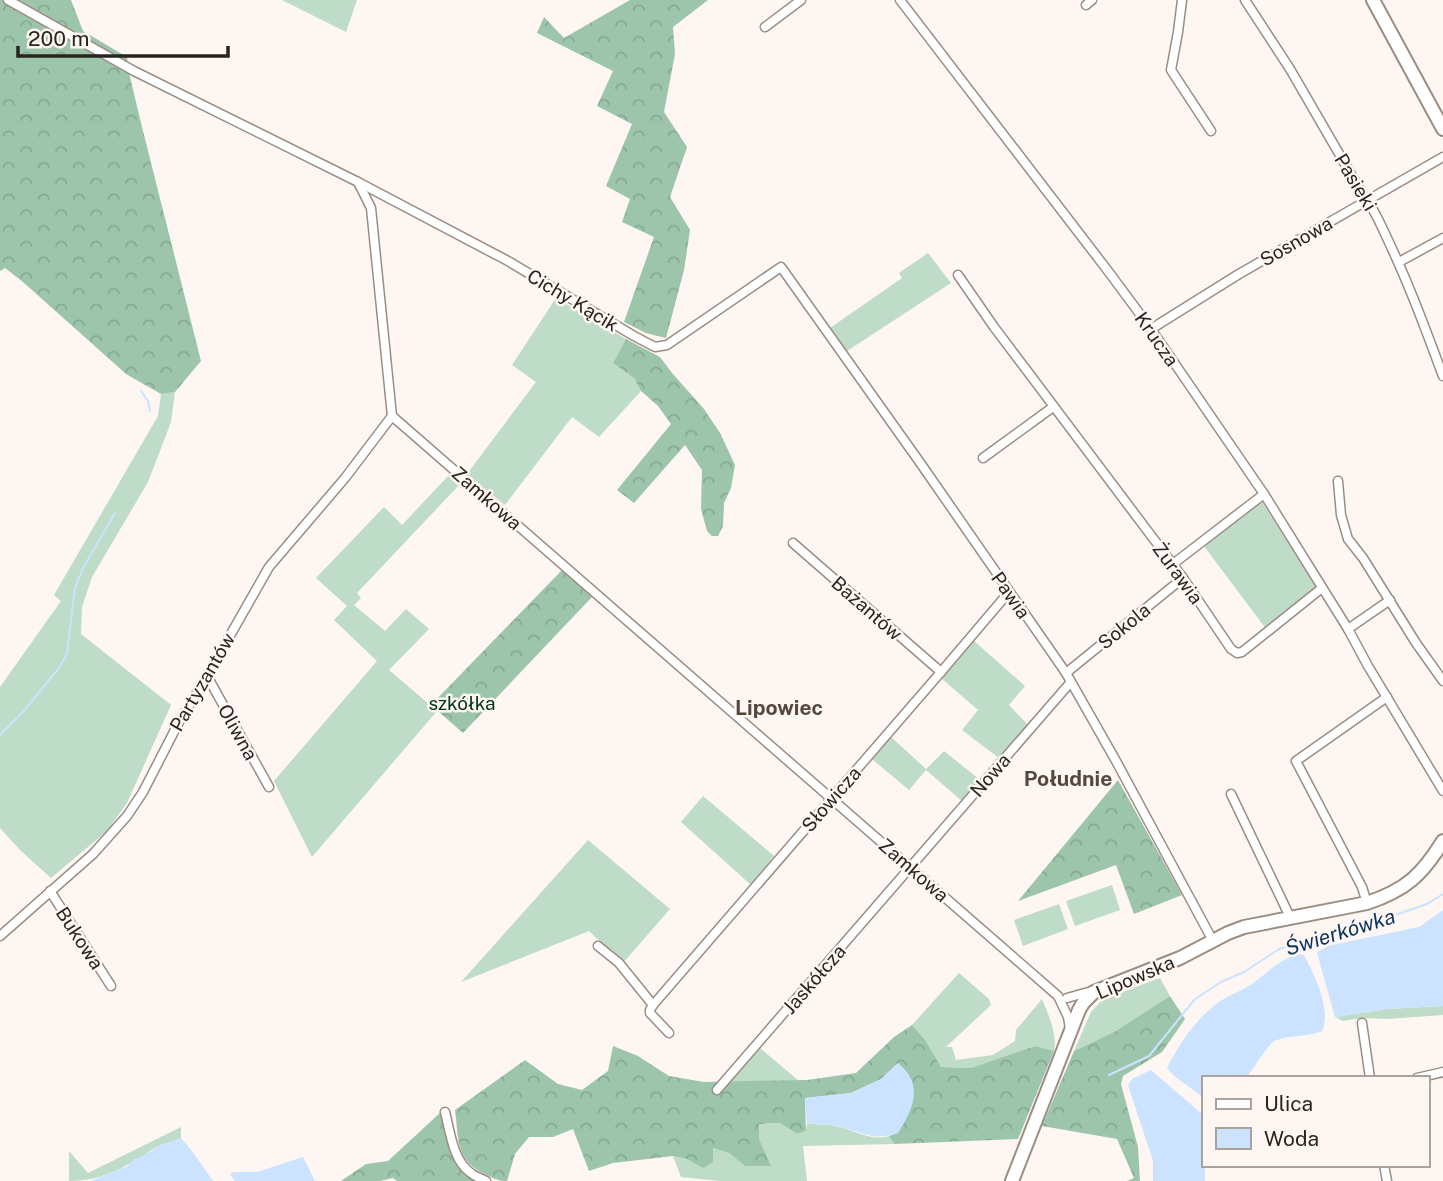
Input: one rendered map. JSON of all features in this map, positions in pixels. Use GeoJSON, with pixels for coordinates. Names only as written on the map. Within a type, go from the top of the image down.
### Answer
{"type":"FeatureCollection","features":[{"type":"Feature","properties":{"kind":"street"},"geometry":{"type":"LineString","coordinates":[[8,0],[134,71],[358,182],[371,208],[393,416]]}},
{"type":"Feature","properties":{"kind":"street"},"geometry":{"type":"LineString","coordinates":[[765,27],[801,0]]}},
{"type":"Feature","properties":{"kind":"street","name":"Krucza"},"geometry":{"type":"LineString","coordinates":[[900,0],[1069,218],[1151,329],[1264,494],[1348,629],[1443,791]]}},
{"type":"Feature","properties":{"kind":"street"},"geometry":{"type":"LineString","coordinates":[[1182,0],[1171,70],[1211,131]]}},
{"type":"Feature","properties":{"kind":"street","name":"Pasieki"},"geometry":{"type":"LineString","coordinates":[[1245,0],[1290,69],[1367,200],[1399,262],[1443,376]]}},
{"type":"Feature","properties":{"kind":"street"},"geometry":{"type":"LineString","coordinates":[[1373,0],[1443,129]]}},
{"type":"Feature","properties":{"kind":"street","name":"Sosnowa"},"geometry":{"type":"LineString","coordinates":[[1151,329],[1239,274],[1443,157]]}},
{"type":"Feature","properties":{"kind":"street","name":"Cichy Kącik"},"geometry":{"type":"LineString","coordinates":[[358,182],[508,261],[655,347],[667,345],[781,267]]}},
{"type":"Feature","properties":{"kind":"street"},"geometry":{"type":"LineString","coordinates":[[1399,262],[1443,237]]}},
{"type":"Feature","properties":{"kind":"street","name":"Pawia"},"geometry":{"type":"LineString","coordinates":[[781,267],[1066,673],[1213,941]]}},
{"type":"Feature","properties":{"kind":"street","name":"Żurawia"},"geometry":{"type":"LineString","coordinates":[[958,275],[993,327],[1183,578],[1231,649],[1237,653],[1242,652],[1322,587]]}},
{"type":"Feature","properties":{"kind":"street"},"geometry":{"type":"LineString","coordinates":[[983,457],[1053,407]]}},
{"type":"Feature","properties":{"kind":"street","name":"Partyzantów"},"geometry":{"type":"LineString","coordinates":[[0,936],[93,854],[127,816],[269,568],[393,416]]}},
{"type":"Feature","properties":{"kind":"street","name":"Zamkowa"},"geometry":{"type":"LineString","coordinates":[[393,416],[1063,1000],[1069,1009],[1079,1009]]}},
{"type":"Feature","properties":{"kind":"street"},"geometry":{"type":"LineString","coordinates":[[1338,481],[1341,515],[1349,540],[1443,681]]}},
{"type":"Feature","properties":{"kind":"street"},"geometry":{"type":"LineString","coordinates":[[1172,564],[1264,494]]}},
{"type":"Feature","properties":{"kind":"street","name":"Bażantów"},"geometry":{"type":"LineString","coordinates":[[793,543],[942,672]]}},
{"type":"Feature","properties":{"kind":"street","name":"Sokola"},"geometry":{"type":"LineString","coordinates":[[1066,673],[1183,578]]}},
{"type":"Feature","properties":{"kind":"street","name":"Słowicza"},"geometry":{"type":"LineString","coordinates":[[653,1005],[1009,592]]}},
{"type":"Feature","properties":{"kind":"street"},"geometry":{"type":"LineString","coordinates":[[1348,629],[1390,600]]}},
{"type":"Feature","properties":{"kind":"street","name":"Oliwna"},"geometry":{"type":"LineString","coordinates":[[207,676],[269,787]]}},
{"type":"Feature","properties":{"kind":"street","name":"Nowa"},"geometry":{"type":"LineString","coordinates":[[911,867],[1070,683]]}},
{"type":"Feature","properties":{"kind":"street"},"geometry":{"type":"LineString","coordinates":[[1367,903],[1362,887],[1296,761],[1387,697]]}},
{"type":"Feature","properties":{"kind":"street"},"geometry":{"type":"LineString","coordinates":[[1231,794],[1290,917]]}},
{"type":"Feature","properties":{"kind":"street","name":"Lipowska"},"geometry":{"type":"LineString","coordinates":[[1011,1181],[1079,1009],[1088,997],[1102,988],[1157,968],[1244,927],[1367,903],[1400,890],[1426,866],[1443,841]]}},
{"type":"Feature","properties":{"kind":"street","name":"Jaskółcza"},"geometry":{"type":"LineString","coordinates":[[717,1090],[911,867]]}},
{"type":"Feature","properties":{"kind":"street","name":"Bukowa"},"geometry":{"type":"LineString","coordinates":[[50,891],[111,986]]}},
{"type":"Feature","properties":{"kind":"street"},"geometry":{"type":"LineString","coordinates":[[598,946],[619,963],[653,1005],[650,1013],[669,1033]]}},
{"type":"Feature","properties":{"kind":"street"},"geometry":{"type":"LineString","coordinates":[[1070,1032],[1063,1000],[1102,988]]}},
{"type":"Feature","properties":{"kind":"street"},"geometry":{"type":"LineString","coordinates":[[1362,1023],[1370,1076]]}},
{"type":"Feature","properties":{"kind":"street"},"geometry":{"type":"LineString","coordinates":[[1426,1076],[1443,1072]]}},
{"type":"Feature","properties":{"kind":"street"},"geometry":{"type":"LineString","coordinates":[[445,1112],[463,1166],[471,1174],[486,1181]]}},
{"type":"Feature","properties":{"kind":"green space"},"geometry":{"type":"Polygon","coordinates":[[[0,0],[71,0],[83,31],[127,57],[201,361],[175,392],[161,394],[126,374],[23,282],[5,268],[0,271],[0,0]]]}},
{"type":"Feature","properties":{"kind":"green space"},"geometry":{"type":"Polygon","coordinates":[[[282,0],[357,0],[346,32],[282,0]]]}},
{"type":"Feature","properties":{"kind":"green space"},"geometry":{"type":"Polygon","coordinates":[[[630,0],[708,0],[673,27],[675,54],[664,112],[687,147],[670,197],[690,230],[684,270],[666,338],[646,333],[624,322],[654,237],[622,222],[630,199],[606,186],[632,124],[597,106],[613,71],[537,33],[544,17],[564,38],[630,0]]]}},
{"type":"Feature","properties":{"kind":"green space"},"geometry":{"type":"Polygon","coordinates":[[[928,253],[951,283],[847,351],[830,328],[902,278],[899,273],[928,253]]]}},
{"type":"Feature","properties":{"kind":"green space"},"geometry":{"type":"Polygon","coordinates":[[[556,298],[626,339],[613,363],[634,378],[641,391],[599,437],[572,417],[505,505],[467,474],[536,382],[512,365],[556,298]]]}},
{"type":"Feature","properties":{"kind":"green space"},"geometry":{"type":"Polygon","coordinates":[[[626,339],[660,357],[704,409],[720,433],[735,465],[731,488],[724,503],[723,526],[718,536],[712,536],[707,531],[701,509],[702,470],[685,445],[634,503],[617,490],[671,424],[658,406],[641,391],[634,378],[613,363],[626,339]]]}},
{"type":"Feature","properties":{"kind":"green space"},"geometry":{"type":"Polygon","coordinates":[[[175,392],[171,422],[148,482],[92,577],[82,607],[81,634],[171,705],[127,803],[107,831],[51,878],[0,828],[0,687],[61,601],[54,595],[158,416],[161,394],[175,392]]]}},
{"type":"Feature","properties":{"kind":"green space"},"geometry":{"type":"Polygon","coordinates":[[[450,474],[460,484],[357,593],[361,598],[354,605],[385,631],[406,609],[429,629],[389,670],[437,711],[312,857],[274,781],[377,661],[334,620],[347,606],[316,578],[384,507],[402,525],[450,474]]]}},
{"type":"Feature","properties":{"kind":"green space"},"geometry":{"type":"Polygon","coordinates":[[[1262,502],[1317,586],[1266,629],[1204,546],[1262,502]]]}},
{"type":"Feature","properties":{"kind":"green space","name":"szkółka"},"geometry":{"type":"Polygon","coordinates":[[[562,570],[592,597],[463,733],[431,705],[562,570]]]}},
{"type":"Feature","properties":{"kind":"green space"},"geometry":{"type":"Polygon","coordinates":[[[973,640],[1025,686],[1009,705],[1028,725],[999,758],[962,730],[978,710],[941,678],[973,640]]]}},
{"type":"Feature","properties":{"kind":"green space"},"geometry":{"type":"Polygon","coordinates":[[[891,737],[926,769],[944,751],[980,780],[962,801],[926,770],[909,790],[872,759],[891,737]]]}},
{"type":"Feature","properties":{"kind":"green space"},"geometry":{"type":"Polygon","coordinates":[[[1118,780],[1182,895],[1134,914],[1116,865],[1018,901],[1118,780]]]}},
{"type":"Feature","properties":{"kind":"green space"},"geometry":{"type":"Polygon","coordinates":[[[703,796],[774,856],[751,885],[681,822],[703,796]]]}},
{"type":"Feature","properties":{"kind":"green space"},"geometry":{"type":"Polygon","coordinates":[[[588,840],[670,909],[623,963],[589,931],[461,982],[588,840]]]}},
{"type":"Feature","properties":{"kind":"green space"},"geometry":{"type":"Polygon","coordinates":[[[1112,885],[1120,910],[1075,926],[1066,901],[1112,885]]]}},
{"type":"Feature","properties":{"kind":"green space"},"geometry":{"type":"Polygon","coordinates":[[[1059,904],[1068,929],[1023,946],[1014,920],[1059,904]]]}},
{"type":"Feature","properties":{"kind":"green space"},"geometry":{"type":"Polygon","coordinates":[[[959,973],[989,999],[991,1005],[946,1047],[952,1047],[956,1060],[993,1055],[1015,1041],[1016,1030],[1042,999],[1054,1031],[1054,1051],[1035,1046],[971,1068],[941,1067],[926,1041],[912,1025],[959,973]]]}},
{"type":"Feature","properties":{"kind":"green space"},"geometry":{"type":"Polygon","coordinates":[[[1160,978],[1170,996],[1114,1032],[1074,1051],[1091,1012],[1103,999],[1160,978]]]}},
{"type":"Feature","properties":{"kind":"green space"},"geometry":{"type":"Polygon","coordinates":[[[1170,996],[1185,1019],[1162,1052],[1123,1076],[1121,1084],[1138,1147],[1140,1181],[1127,1181],[1134,1178],[1117,1139],[1042,1126],[1074,1051],[1114,1032],[1170,996]]]}},
{"type":"Feature","properties":{"kind":"green space"},"geometry":{"type":"Polygon","coordinates":[[[1443,1006],[1443,1015],[1343,1021],[1335,1017],[1387,1009],[1443,1006]]]}},
{"type":"Feature","properties":{"kind":"green space"},"geometry":{"type":"Polygon","coordinates":[[[912,1025],[926,1041],[941,1067],[971,1068],[1035,1046],[1054,1051],[1018,1139],[894,1144],[889,1136],[898,1133],[898,1063],[881,1079],[851,1093],[805,1098],[806,1131],[797,1134],[780,1123],[759,1124],[759,1139],[771,1166],[745,1166],[729,1153],[713,1148],[713,1162],[703,1168],[687,1159],[673,1156],[613,1163],[589,1171],[573,1129],[553,1137],[529,1137],[515,1154],[507,1181],[504,1181],[495,1179],[469,1163],[460,1148],[455,1110],[525,1060],[558,1084],[582,1090],[608,1071],[613,1046],[638,1056],[669,1076],[704,1082],[807,1080],[856,1073],[894,1037],[912,1025]]]}},
{"type":"Feature","properties":{"kind":"green space"},"geometry":{"type":"Polygon","coordinates":[[[760,1048],[799,1081],[730,1082],[760,1048]]]}},
{"type":"Feature","properties":{"kind":"green space"},"geometry":{"type":"Polygon","coordinates":[[[441,1112],[450,1151],[460,1169],[475,1181],[397,1181],[393,1178],[380,1181],[341,1181],[366,1164],[388,1161],[441,1112]]]}},
{"type":"Feature","properties":{"kind":"green space"},"geometry":{"type":"Polygon","coordinates":[[[780,1123],[797,1134],[806,1131],[807,1123],[828,1125],[868,1136],[889,1136],[894,1144],[803,1146],[807,1181],[720,1181],[681,1177],[673,1156],[703,1167],[713,1148],[729,1153],[745,1166],[770,1165],[759,1139],[759,1124],[780,1123]]]}},
{"type":"Feature","properties":{"kind":"green space"},"geometry":{"type":"Polygon","coordinates":[[[181,1127],[181,1138],[158,1146],[115,1171],[93,1178],[69,1181],[69,1151],[88,1173],[181,1127]]]}},
{"type":"Feature","properties":{"kind":"water"},"geometry":{"type":"Polygon","coordinates":[[[1443,910],[1443,1006],[1387,1009],[1335,1017],[1317,953],[1327,946],[1419,927],[1443,910]]]}},
{"type":"Feature","properties":{"kind":"water"},"geometry":{"type":"Polygon","coordinates":[[[1304,955],[1312,972],[1325,1013],[1322,1031],[1273,1042],[1247,1076],[1202,1076],[1202,1096],[1174,1076],[1167,1068],[1197,1022],[1222,1000],[1252,984],[1291,957],[1304,955]]]}},
{"type":"Feature","properties":{"kind":"water"},"geometry":{"type":"Polygon","coordinates":[[[898,1063],[911,1079],[914,1096],[898,1133],[873,1136],[836,1126],[807,1123],[805,1098],[852,1093],[881,1079],[898,1063]]]}},
{"type":"Feature","properties":{"kind":"water"},"geometry":{"type":"Polygon","coordinates":[[[1151,1070],[1202,1114],[1202,1167],[1205,1167],[1205,1181],[1153,1181],[1153,1161],[1128,1085],[1132,1079],[1151,1070]]]}},
{"type":"Feature","properties":{"kind":"water"},"geometry":{"type":"Polygon","coordinates":[[[181,1138],[213,1181],[90,1181],[128,1166],[133,1160],[156,1147],[181,1138]]]}},
{"type":"Feature","properties":{"kind":"water"},"geometry":{"type":"Polygon","coordinates":[[[303,1157],[315,1181],[235,1181],[230,1174],[257,1172],[303,1157]]]}},
{"type":"Feature","properties":{"kind":"waterway"},"geometry":{"type":"LineString","coordinates":[[141,391],[148,401],[150,411]]}},
{"type":"Feature","properties":{"kind":"waterway"},"geometry":{"type":"LineString","coordinates":[[0,735],[21,714],[59,668],[67,654],[75,588],[83,568],[115,513]]}},
{"type":"Feature","properties":{"kind":"waterway","name":"Świerkówka"},"geometry":{"type":"LineString","coordinates":[[1109,1075],[1149,1056],[1195,999],[1279,949],[1366,925],[1427,904],[1443,894]]}},
{"type":"Feature","properties":{"kind":"district","name":"Lipowiec"},"geometry":{"type":"Point","coordinates":[779,707]}},
{"type":"Feature","properties":{"kind":"district","name":"Południe"},"geometry":{"type":"Point","coordinates":[1068,778]}}]}
